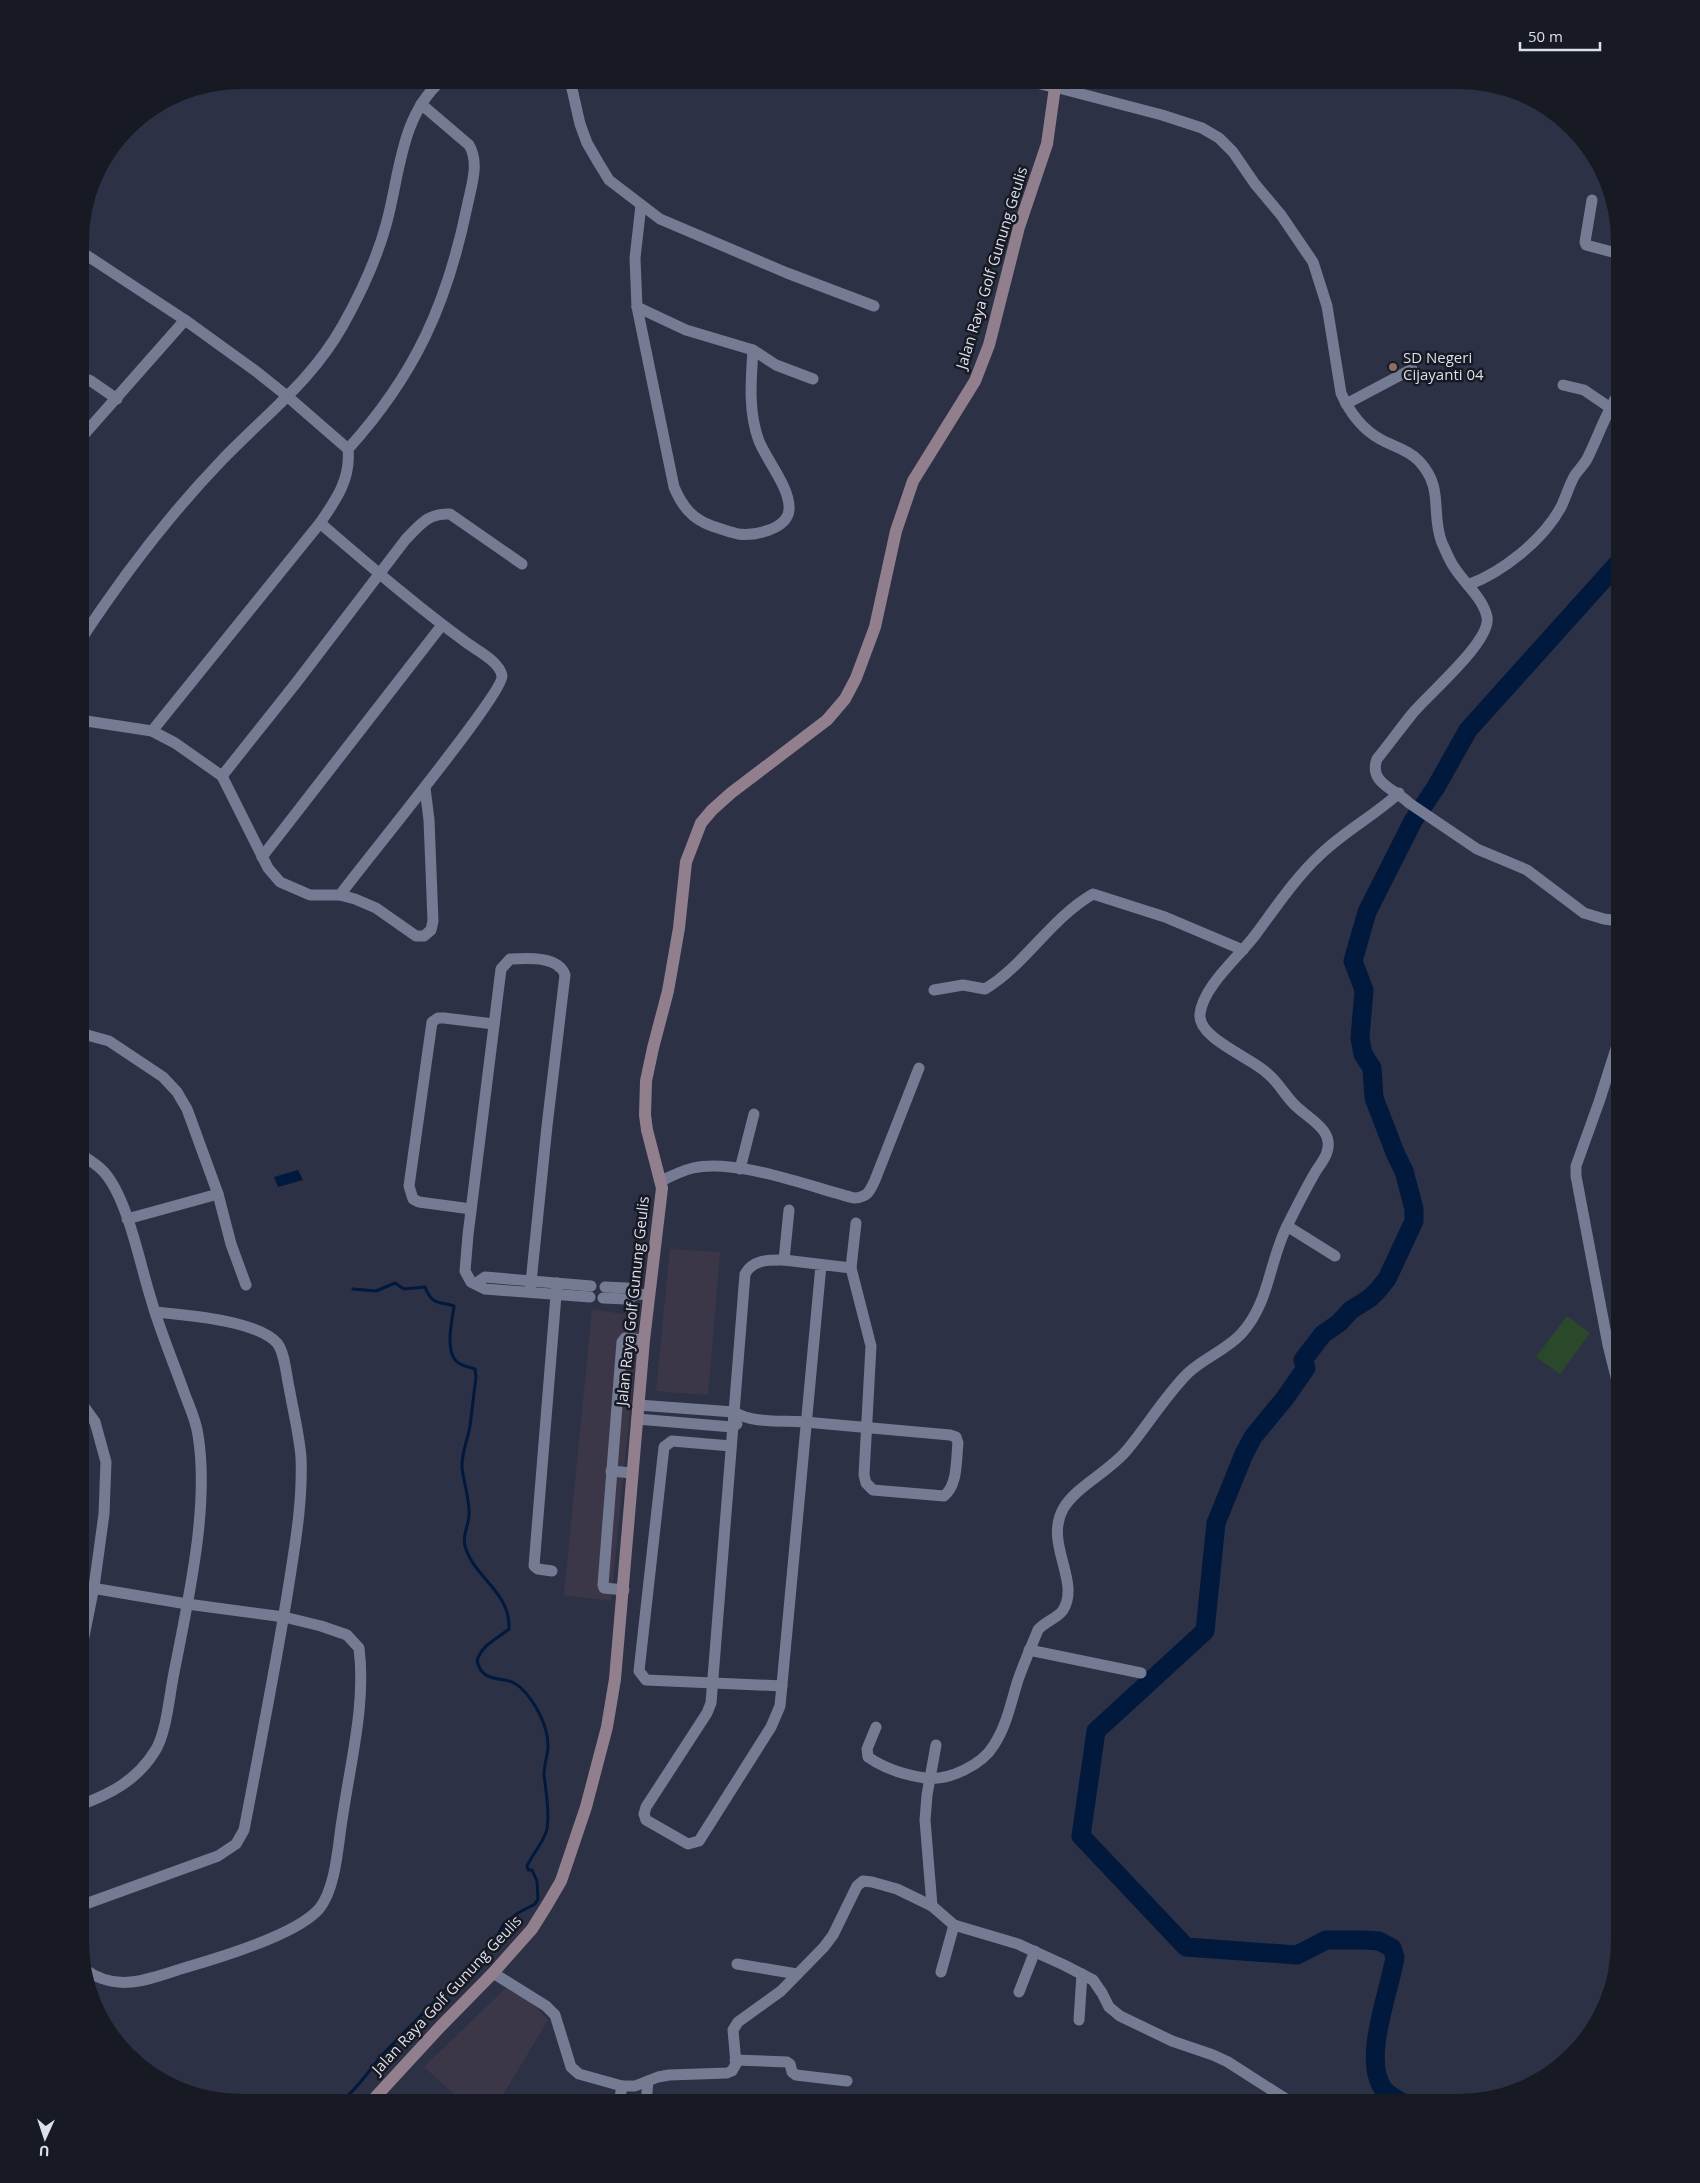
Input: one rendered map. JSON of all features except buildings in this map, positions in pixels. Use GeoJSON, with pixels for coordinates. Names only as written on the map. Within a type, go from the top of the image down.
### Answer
{"type":"FeatureCollection","features":[{"type":"Feature","properties":{"kind":"main road","name":"Jalan Raya Golf Gunung Geulis"},"geometry":{"type":"LineString","coordinates":[[379,2094],[532,1929],[561,1881],[573,1848],[607,1727],[615,1679],[644,1340],[643,1295],[661,1197],[661,1182],[647,1130],[645,1115],[646,1081],[668,991],[679,928],[686,862],[701,823],[731,793],[827,720],[845,699],[856,678],[876,627],[896,531],[913,481],[975,380],[989,345],[1019,227],[1047,144],[1055,89]]}},
{"type":"Feature","properties":{"kind":"street"},"geometry":{"type":"LineString","coordinates":[[89,628],[132,567],[185,500],[323,358],[359,296],[372,267],[385,226],[410,126],[421,104],[434,89]]}},
{"type":"Feature","properties":{"kind":"street"},"geometry":{"type":"LineString","coordinates":[[572,89],[580,124],[591,150],[609,180],[660,220],[685,232],[874,306]]}},
{"type":"Feature","properties":{"kind":"street"},"geometry":{"type":"LineString","coordinates":[[1066,89],[1202,128],[1218,138],[1234,152],[1255,184],[1281,215],[1313,262],[1327,306],[1341,393],[1346,404],[1361,424],[1378,438],[1418,460],[1431,476],[1436,489],[1441,541],[1454,567],[1468,585],[1487,618],[1484,634],[1461,664],[1412,713],[1377,759],[1374,766],[1376,776],[1382,784],[1399,793],[1409,803],[1477,849],[1527,870],[1584,914],[1611,920]]}},
{"type":"Feature","properties":{"kind":"street"},"geometry":{"type":"LineString","coordinates":[[152,731],[320,524],[342,489],[349,465],[348,449],[377,415],[395,389],[432,325],[448,283],[465,216],[474,175],[473,151],[468,144],[421,104]]}},
{"type":"Feature","properties":{"kind":"street"},"geometry":{"type":"LineString","coordinates":[[1592,200],[1585,242],[1591,246],[1611,252]]}},
{"type":"Feature","properties":{"kind":"street"},"geometry":{"type":"LineString","coordinates":[[641,205],[635,258],[637,307],[674,487],[681,503],[692,515],[707,524],[740,534],[760,533],[776,526],[786,519],[789,510],[786,493],[764,454],[758,438],[751,402],[753,350]]}},
{"type":"Feature","properties":{"kind":"street"},"geometry":{"type":"LineString","coordinates":[[89,257],[185,320],[288,396],[348,449]]}},
{"type":"Feature","properties":{"kind":"street"},"geometry":{"type":"LineString","coordinates":[[637,307],[686,330],[753,350],[776,365],[813,379]]}},
{"type":"Feature","properties":{"kind":"street"},"geometry":{"type":"LineString","coordinates":[[89,428],[185,320]]}},
{"type":"Feature","properties":{"kind":"street"},"geometry":{"type":"LineString","coordinates":[[1346,404],[1412,369]]}},
{"type":"Feature","properties":{"kind":"street"},"geometry":{"type":"LineString","coordinates":[[89,380],[117,398]]}},
{"type":"Feature","properties":{"kind":"street"},"geometry":{"type":"LineString","coordinates":[[1563,385],[1584,390],[1609,407]]}},
{"type":"Feature","properties":{"kind":"street"},"geometry":{"type":"LineString","coordinates":[[1468,585],[1488,578],[1505,566],[1549,524],[1560,508],[1574,476],[1588,459],[1611,404]]}},
{"type":"Feature","properties":{"kind":"street"},"geometry":{"type":"LineString","coordinates":[[222,776],[406,538],[424,521],[436,513],[450,514],[522,564]]}},
{"type":"Feature","properties":{"kind":"street"},"geometry":{"type":"LineString","coordinates":[[320,524],[442,625],[490,659],[499,668],[502,677],[501,684],[491,700],[425,788],[391,828],[340,895]]}},
{"type":"Feature","properties":{"kind":"street"},"geometry":{"type":"LineString","coordinates":[[262,856],[442,625]]}},
{"type":"Feature","properties":{"kind":"street"},"geometry":{"type":"LineString","coordinates":[[89,721],[152,731],[174,743],[222,776],[268,868],[280,882],[310,895],[340,895],[356,899],[376,908],[416,936],[424,936],[431,930],[434,920],[425,788]]}},
{"type":"Feature","properties":{"kind":"street"},"geometry":{"type":"LineString","coordinates":[[876,1727],[867,1749],[868,1757],[894,1771],[930,1779],[945,1777],[970,1767],[993,1747],[1004,1726],[1029,1650],[1043,1624],[1058,1615],[1063,1609],[1067,1598],[1068,1585],[1058,1546],[1057,1532],[1064,1508],[1082,1488],[1111,1467],[1127,1451],[1171,1392],[1190,1371],[1242,1333],[1262,1303],[1278,1245],[1327,1155],[1329,1144],[1320,1126],[1293,1104],[1266,1071],[1214,1038],[1202,1026],[1200,1013],[1210,989],[1321,853],[1399,793]]}},
{"type":"Feature","properties":{"kind":"street"},"geometry":{"type":"LineString","coordinates":[[934,990],[963,985],[985,989],[992,985],[1016,964],[1056,921],[1093,894],[1165,917],[1243,950]]}},
{"type":"Feature","properties":{"kind":"street"},"geometry":{"type":"LineString","coordinates":[[531,1286],[547,1126],[564,998],[565,975],[563,968],[559,964],[545,960],[510,959],[501,969],[465,1271],[472,1282],[484,1289],[531,1286],[590,1291]]}},
{"type":"Feature","properties":{"kind":"street"},"geometry":{"type":"LineString","coordinates":[[471,1209],[419,1202],[413,1199],[409,1186],[432,1022],[438,1018],[444,1018],[494,1024]]}},
{"type":"Feature","properties":{"kind":"street"},"geometry":{"type":"LineString","coordinates":[[89,1035],[109,1041],[162,1077],[171,1085],[187,1109],[218,1194],[231,1244],[246,1285]]}},
{"type":"Feature","properties":{"kind":"street"},"geometry":{"type":"LineString","coordinates":[[1611,1064],[1576,1166],[1576,1176],[1611,1357]]}},
{"type":"Feature","properties":{"kind":"street"},"geometry":{"type":"LineString","coordinates":[[661,1182],[676,1173],[694,1168],[716,1166],[740,1169],[854,1198],[868,1194],[919,1068]]}},
{"type":"Feature","properties":{"kind":"street"},"geometry":{"type":"LineString","coordinates":[[740,1169],[754,1114]]}},
{"type":"Feature","properties":{"kind":"street"},"geometry":{"type":"LineString","coordinates":[[89,1161],[104,1172],[117,1192],[155,1312],[196,1421],[201,1452],[199,1513],[188,1604],[167,1708],[156,1750],[138,1772],[120,1788],[89,1802]]}},
{"type":"Feature","properties":{"kind":"street"},"geometry":{"type":"LineString","coordinates":[[126,1219],[218,1194]]}},
{"type":"Feature","properties":{"kind":"street"},"geometry":{"type":"LineString","coordinates":[[784,1260],[789,1210]]}},
{"type":"Feature","properties":{"kind":"street"},"geometry":{"type":"LineString","coordinates":[[638,1405],[734,1412],[745,1419],[805,1422],[867,1429],[950,1435],[956,1437],[958,1443],[953,1484],[950,1491],[944,1496],[873,1490],[868,1487],[864,1475],[867,1429],[871,1346],[851,1268],[856,1222]]}},
{"type":"Feature","properties":{"kind":"street"},"geometry":{"type":"LineString","coordinates":[[1287,1226],[1335,1256]]}},
{"type":"Feature","properties":{"kind":"street"},"geometry":{"type":"LineString","coordinates":[[820,1265],[780,1706],[770,1727],[700,1841],[688,1844],[646,1820],[644,1810],[710,1708],[714,1683],[745,1274],[751,1265],[760,1261],[784,1260],[851,1268]]}},
{"type":"Feature","properties":{"kind":"street"},"geometry":{"type":"LineString","coordinates":[[552,1571],[538,1569],[534,1566],[557,1289]]}},
{"type":"Feature","properties":{"kind":"street"},"geometry":{"type":"LineString","coordinates":[[604,1292],[627,1299],[643,1295]]}},
{"type":"Feature","properties":{"kind":"street"},"geometry":{"type":"LineString","coordinates":[[89,1903],[218,1856],[236,1844],[244,1830],[284,1617],[300,1506],[301,1456],[288,1380],[279,1345],[258,1330],[201,1317],[155,1312]]}},
{"type":"Feature","properties":{"kind":"street"},"geometry":{"type":"LineString","coordinates":[[624,1590],[604,1588],[603,1585],[613,1454],[622,1342],[625,1338],[644,1340]]}},
{"type":"Feature","properties":{"kind":"street"},"geometry":{"type":"LineString","coordinates":[[89,1414],[95,1422],[106,1462],[104,1514],[89,1612]]}},
{"type":"Feature","properties":{"kind":"street"},"geometry":{"type":"LineString","coordinates":[[637,1419],[732,1427],[745,1419]]}},
{"type":"Feature","properties":{"kind":"street"},"geometry":{"type":"LineString","coordinates":[[731,1446],[672,1441],[664,1447],[640,1671],[646,1680],[782,1686]]}},
{"type":"Feature","properties":{"kind":"street"},"geometry":{"type":"LineString","coordinates":[[613,1454],[634,1455]]}},
{"type":"Feature","properties":{"kind":"street"},"geometry":{"type":"LineString","coordinates":[[612,1472],[632,1472]]}},
{"type":"Feature","properties":{"kind":"street"},"geometry":{"type":"LineString","coordinates":[[89,1587],[188,1604],[284,1617],[321,1626],[346,1635],[359,1648],[361,1684],[356,1730],[331,1885],[319,1908],[296,1926],[229,1953],[157,1977],[129,1983],[116,1983],[102,1980],[92,1974]]}},
{"type":"Feature","properties":{"kind":"street"},"geometry":{"type":"LineString","coordinates":[[1029,1650],[1141,1673]]}},
{"type":"Feature","properties":{"kind":"street"},"geometry":{"type":"LineString","coordinates":[[932,1906],[925,1820],[936,1745]]}},
{"type":"Feature","properties":{"kind":"street"},"geometry":{"type":"LineString","coordinates":[[493,1973],[546,2006],[555,2015],[571,2067],[579,2074],[622,2086],[635,2086],[648,2080],[669,2076],[727,2072],[734,2068],[733,2030],[738,2022],[774,1997],[797,1974],[833,1935],[857,1886],[863,1881],[872,1882],[897,1889],[932,1906],[954,1925],[1003,1939],[1035,1951],[1082,1974],[1093,1980],[1102,1992],[1109,2007],[1120,2016],[1172,2041],[1228,2062],[1278,2094]]}},
{"type":"Feature","properties":{"kind":"street"},"geometry":{"type":"LineString","coordinates":[[941,1972],[954,1925]]}},
{"type":"Feature","properties":{"kind":"street"},"geometry":{"type":"LineString","coordinates":[[1019,1992],[1035,1951]]}},
{"type":"Feature","properties":{"kind":"street"},"geometry":{"type":"LineString","coordinates":[[738,1964],[797,1974]]}},
{"type":"Feature","properties":{"kind":"street"},"geometry":{"type":"LineString","coordinates":[[1079,2020],[1082,1974]]}},
{"type":"Feature","properties":{"kind":"street"},"geometry":{"type":"LineString","coordinates":[[735,2060],[787,2062],[790,2064],[792,2072],[796,2075],[847,2081]]}},
{"type":"Feature","properties":{"kind":"street"},"geometry":{"type":"LineString","coordinates":[[647,2094],[648,2080]]}},
{"type":"Feature","properties":{"kind":"street"},"geometry":{"type":"LineString","coordinates":[[621,2094],[622,2086]]}},
{"type":"Feature","properties":{"kind":"shaded area"},"geometry":{"type":"Polygon","coordinates":[[[670,1249],[720,1252],[708,1395],[656,1391],[670,1249]]]}},
{"type":"Feature","properties":{"kind":"shaded area"},"geometry":{"type":"Polygon","coordinates":[[[592,1309],[639,1317],[611,1601],[564,1595],[592,1309]]]}},
{"type":"Feature","properties":{"kind":"shaded area"},"geometry":{"type":"Polygon","coordinates":[[[512,1982],[548,2020],[503,2094],[454,2094],[424,2067],[512,1982]]]}},
{"type":"Feature","properties":{"kind":"green space"},"geometry":{"type":"Polygon","coordinates":[[[1567,1316],[1590,1333],[1560,1374],[1536,1357],[1567,1316]]]}},
{"type":"Feature","properties":{"kind":"water"},"geometry":{"type":"Polygon","coordinates":[[[298,1170],[303,1180],[278,1187],[274,1177],[298,1170]]]}},
{"type":"Feature","properties":{"kind":"waterway"},"geometry":{"type":"LineString","coordinates":[[1389,2094],[1384,2090],[1378,2077],[1375,2061],[1379,2025],[1395,1957],[1392,1948],[1379,1941],[1363,1940],[1326,1940],[1297,1955],[1186,1947],[1081,1836],[1096,1731],[1205,1631],[1216,1523],[1244,1454],[1253,1437],[1285,1398],[1306,1368],[1303,1360],[1323,1334],[1339,1323],[1351,1310],[1370,1298],[1387,1279],[1414,1221],[1414,1209],[1404,1171],[1374,1098],[1372,1068],[1363,1054],[1360,1038],[1364,990],[1353,961],[1367,912],[1413,821],[1436,787],[1468,730],[1611,571]]}},
{"type":"Feature","properties":{"kind":"waterway"},"geometry":{"type":"LineString","coordinates":[[350,2094],[382,2055],[496,1939],[503,1925],[518,1913],[535,1904],[538,1899],[537,1881],[532,1870],[528,1870],[527,1866],[546,1834],[548,1816],[544,1775],[548,1740],[544,1723],[531,1699],[520,1687],[514,1683],[485,1674],[480,1669],[477,1661],[482,1650],[509,1629],[508,1616],[504,1605],[476,1567],[464,1542],[469,1510],[462,1463],[470,1426],[476,1377],[475,1369],[460,1364],[453,1356],[450,1335],[454,1306],[433,1300],[425,1287],[404,1289],[395,1283],[376,1291],[353,1289]]}},
{"type":"Feature","properties":{"kind":"place","name":"SD Negeri Cijayanti 04"},"geometry":{"type":"Point","coordinates":[1393,367]}}]}
